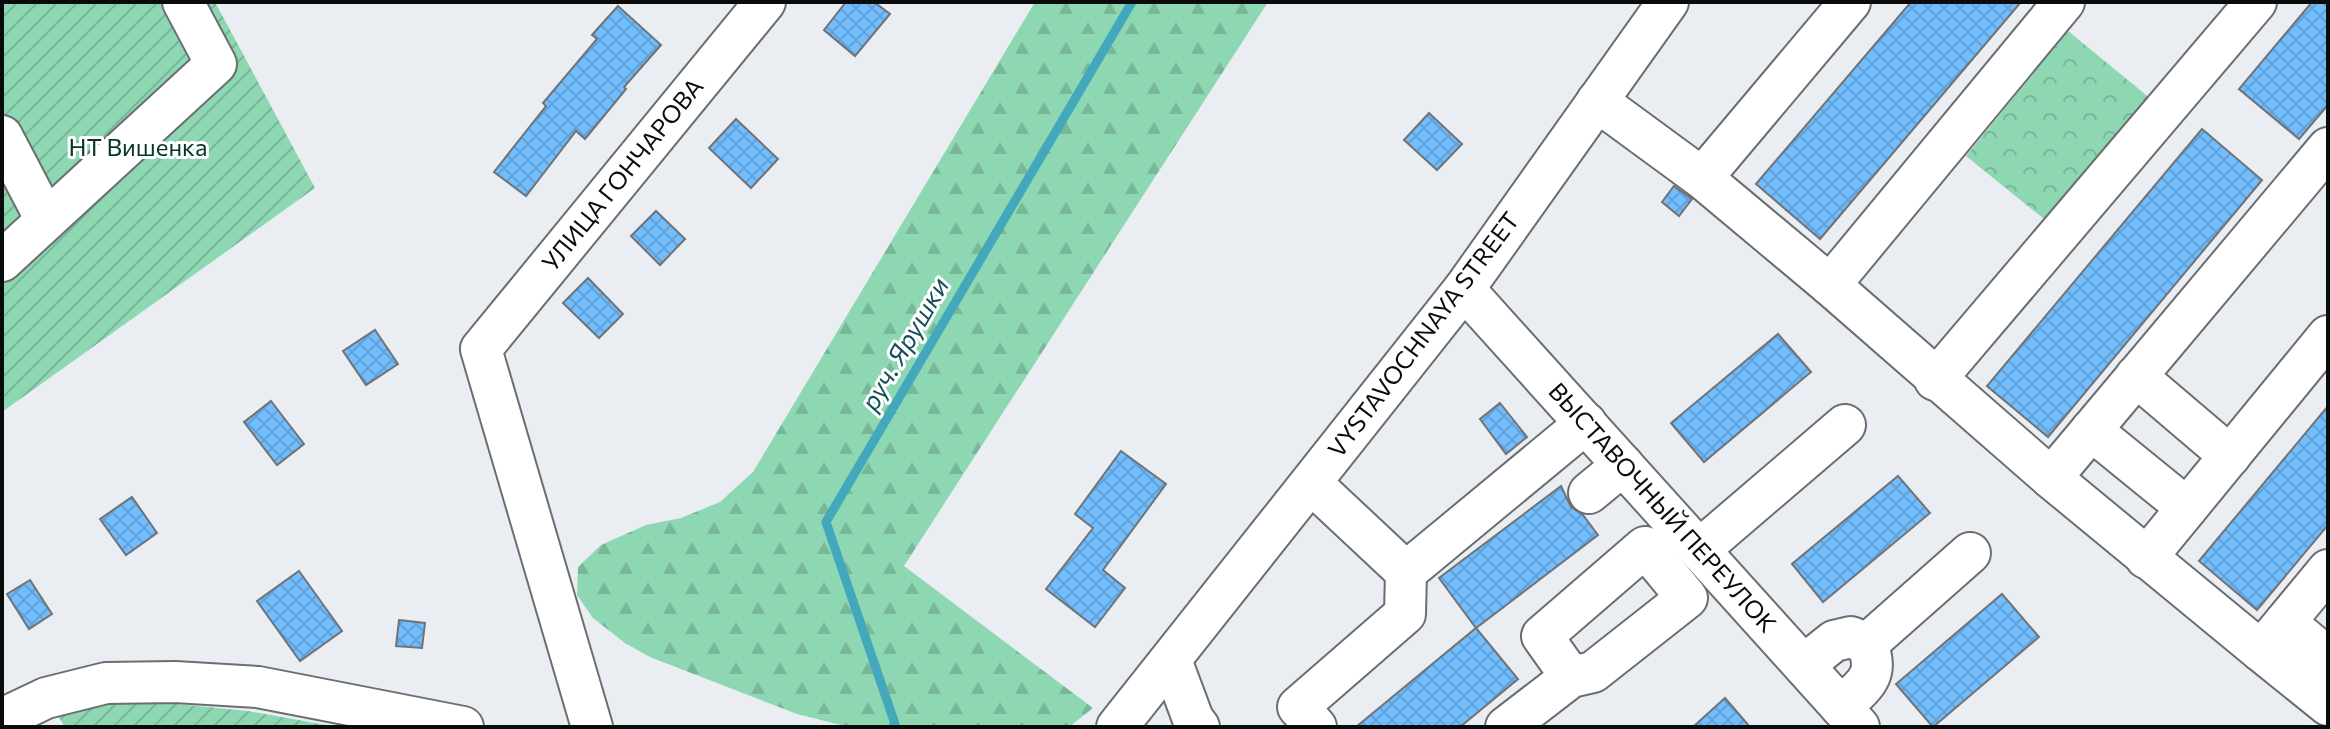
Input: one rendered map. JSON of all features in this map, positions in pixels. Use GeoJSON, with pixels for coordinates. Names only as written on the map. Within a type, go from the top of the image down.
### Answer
{"type":"FeatureCollection","features":[{"type":"Feature","properties":{"kind":"street"},"geometry":{"type":"LineString","coordinates":[[2,261],[216,64],[183,2]]}},
{"type":"Feature","properties":{"kind":"street","name":"УЛИЦА ГОНЧАРОВА"},"geometry":{"type":"LineString","coordinates":[[592,727],[481,349],[765,2]]}},
{"type":"Feature","properties":{"kind":"street","name":"VYSTAVOCHNAYA STREET"},"geometry":{"type":"LineString","coordinates":[[1117,727],[1464,289],[1668,2]]}},
{"type":"Feature","properties":{"kind":"street"},"geometry":{"type":"LineString","coordinates":[[1702,178],[1850,2]]}},
{"type":"Feature","properties":{"kind":"street"},"geometry":{"type":"LineString","coordinates":[[1830,285],[2064,2]]}},
{"type":"Feature","properties":{"kind":"street"},"geometry":{"type":"LineString","coordinates":[[1935,380],[2256,2]]}},
{"type":"Feature","properties":{"kind":"street"},"geometry":{"type":"LineString","coordinates":[[1597,101],[1702,178],[2146,558],[2273,636],[2328,658]]}},
{"type":"Feature","properties":{"kind":"street"},"geometry":{"type":"LineString","coordinates":[[2,136],[46,220]]}},
{"type":"Feature","properties":{"kind":"street"},"geometry":{"type":"LineString","coordinates":[[2051,478],[2328,148]]}},
{"type":"Feature","properties":{"kind":"street","name":"ВЫСТАВОЧНЫЙ ПЕРЕУЛОК"},"geometry":{"type":"LineString","coordinates":[[1464,289],[1623,465],[1673,539],[1804,665],[1850,717]]}},
{"type":"Feature","properties":{"kind":"street"},"geometry":{"type":"LineString","coordinates":[[2146,558],[2328,336]]}},
{"type":"Feature","properties":{"kind":"street"},"geometry":{"type":"LineString","coordinates":[[2136,376],[2230,456]]}},
{"type":"Feature","properties":{"kind":"street"},"geometry":{"type":"LineString","coordinates":[[1406,572],[1586,423]]}},
{"type":"Feature","properties":{"kind":"street"},"geometry":{"type":"LineString","coordinates":[[1571,677],[1542,636],[1673,539],[1845,425]]}},
{"type":"Feature","properties":{"kind":"street"},"geometry":{"type":"LineString","coordinates":[[2091,430],[2187,508]]}},
{"type":"Feature","properties":{"kind":"street"},"geometry":{"type":"LineString","coordinates":[[1589,493],[1623,465]]}},
{"type":"Feature","properties":{"kind":"street"},"geometry":{"type":"LineString","coordinates":[[1311,483],[1406,572],[1405,614],[1298,707],[1316,727]]}},
{"type":"Feature","properties":{"kind":"street"},"geometry":{"type":"LineString","coordinates":[[1506,727],[1571,677],[1593,672],[1687,598],[1673,539]]}},
{"type":"Feature","properties":{"kind":"street"},"geometry":{"type":"LineString","coordinates":[[1867,644],[1970,553]]}},
{"type":"Feature","properties":{"kind":"street"},"geometry":{"type":"LineString","coordinates":[[2273,636],[2328,570]]}},
{"type":"Feature","properties":{"kind":"street"},"geometry":{"type":"LineString","coordinates":[[2273,636],[2328,705]]}},
{"type":"Feature","properties":{"kind":"street"},"geometry":{"type":"LineString","coordinates":[[1804,665],[1834,641],[1851,637],[1867,644],[1874,660],[1869,681],[1850,717]]}},
{"type":"Feature","properties":{"kind":"street"},"geometry":{"type":"LineString","coordinates":[[1171,660],[1193,719],[1199,727]]}},
{"type":"Feature","properties":{"kind":"street"},"geometry":{"type":"LineString","coordinates":[[2,719],[46,698],[106,683],[175,682],[258,687],[463,727]]}},
{"type":"Feature","properties":{"kind":"green space","name":"НТ Вишенка"},"geometry":{"type":"Polygon","coordinates":[[[2,2],[215,2],[315,188],[2,412],[2,2]]]}},
{"type":"Feature","properties":{"kind":"green space"},"geometry":{"type":"Polygon","coordinates":[[[1035,2],[1268,2],[904,566],[1093,708],[1069,727],[849,727],[797,714],[650,657],[625,643],[593,618],[577,595],[578,567],[601,545],[646,525],[681,518],[720,502],[753,472],[1035,2]]]}},
{"type":"Feature","properties":{"kind":"green space"},"geometry":{"type":"Polygon","coordinates":[[[2068,31],[2151,99],[2049,223],[1966,156],[2068,31]]]}},
{"type":"Feature","properties":{"kind":"green space"},"geometry":{"type":"Polygon","coordinates":[[[125,699],[248,711],[337,727],[65,727],[58,716],[125,699]]]}},
{"type":"Feature","properties":{"kind":"building"},"geometry":{"type":"Polygon","coordinates":[[[846,2],[874,2],[890,14],[855,56],[824,30],[846,2]]]}},
{"type":"Feature","properties":{"kind":"building"},"geometry":{"type":"Polygon","coordinates":[[[1911,2],[2021,2],[1820,239],[1756,184],[1911,2]]]}},
{"type":"Feature","properties":{"kind":"building"},"geometry":{"type":"Polygon","coordinates":[[[2312,2],[2328,2],[2328,105],[2299,139],[2239,89],[2312,2]]]}},
{"type":"Feature","properties":{"kind":"building"},"geometry":{"type":"Polygon","coordinates":[[[618,6],[661,45],[585,139],[576,131],[526,196],[494,172],[546,106],[543,103],[597,39],[592,35],[618,6]]]}},
{"type":"Feature","properties":{"kind":"building"},"geometry":{"type":"Polygon","coordinates":[[[1429,113],[1462,144],[1437,170],[1404,140],[1429,113]]]}},
{"type":"Feature","properties":{"kind":"building"},"geometry":{"type":"Polygon","coordinates":[[[736,119],[778,159],[751,188],[709,148],[736,119]]]}},
{"type":"Feature","properties":{"kind":"building"},"geometry":{"type":"Polygon","coordinates":[[[2202,129],[2262,180],[2048,437],[1987,386],[2202,129]]]}},
{"type":"Feature","properties":{"kind":"building"},"geometry":{"type":"Polygon","coordinates":[[[1674,186],[1692,199],[1679,216],[1662,202],[1674,186]]]}},
{"type":"Feature","properties":{"kind":"building"},"geometry":{"type":"Polygon","coordinates":[[[656,211],[685,239],[660,265],[631,236],[656,211]]]}},
{"type":"Feature","properties":{"kind":"building"},"geometry":{"type":"Polygon","coordinates":[[[588,278],[623,314],[599,338],[563,303],[588,278]]]}},
{"type":"Feature","properties":{"kind":"building"},"geometry":{"type":"Polygon","coordinates":[[[375,330],[398,364],[366,385],[343,351],[375,330]]]}},
{"type":"Feature","properties":{"kind":"building"},"geometry":{"type":"Polygon","coordinates":[[[1778,334],[1811,372],[1704,462],[1671,423],[1778,334]]]}},
{"type":"Feature","properties":{"kind":"building"},"geometry":{"type":"Polygon","coordinates":[[[271,401],[304,444],[277,465],[244,422],[271,401]]]}},
{"type":"Feature","properties":{"kind":"building"},"geometry":{"type":"Polygon","coordinates":[[[1500,403],[1527,437],[1506,454],[1480,419],[1500,403]]]}},
{"type":"Feature","properties":{"kind":"building"},"geometry":{"type":"Polygon","coordinates":[[[2328,406],[2328,525],[2257,610],[2199,561],[2328,406]]]}},
{"type":"Feature","properties":{"kind":"building"},"geometry":{"type":"Polygon","coordinates":[[[1121,451],[1166,484],[1103,570],[1125,588],[1095,627],[1046,589],[1093,528],[1075,514],[1121,451]]]}},
{"type":"Feature","properties":{"kind":"building"},"geometry":{"type":"Polygon","coordinates":[[[1898,476],[1930,513],[1823,602],[1792,564],[1898,476]]]}},
{"type":"Feature","properties":{"kind":"building"},"geometry":{"type":"Polygon","coordinates":[[[1561,486],[1571,507],[1583,515],[1598,535],[1476,628],[1439,578],[1561,486]]]}},
{"type":"Feature","properties":{"kind":"building"},"geometry":{"type":"Polygon","coordinates":[[[132,497],[157,533],[126,555],[100,519],[132,497]]]}},
{"type":"Feature","properties":{"kind":"building"},"geometry":{"type":"Polygon","coordinates":[[[299,571],[342,631],[300,661],[257,601],[299,571]]]}},
{"type":"Feature","properties":{"kind":"building"},"geometry":{"type":"Polygon","coordinates":[[[30,580],[52,614],[29,629],[7,594],[30,580]]]}},
{"type":"Feature","properties":{"kind":"building"},"geometry":{"type":"Polygon","coordinates":[[[2002,594],[2039,637],[1933,727],[1896,684],[2002,594]]]}},
{"type":"Feature","properties":{"kind":"building"},"geometry":{"type":"Polygon","coordinates":[[[399,620],[425,623],[422,648],[396,646],[399,620]]]}},
{"type":"Feature","properties":{"kind":"building"},"geometry":{"type":"Polygon","coordinates":[[[1476,628],[1518,679],[1460,727],[1356,727],[1476,628]]]}},
{"type":"Feature","properties":{"kind":"building"},"geometry":{"type":"Polygon","coordinates":[[[1725,698],[1750,727],[1693,727],[1725,698]]]}},
{"type":"Feature","properties":{"kind":"waterway","name":"руч. Ярушки"},"geometry":{"type":"LineString","coordinates":[[896,727],[826,522],[1132,2]]}}]}
